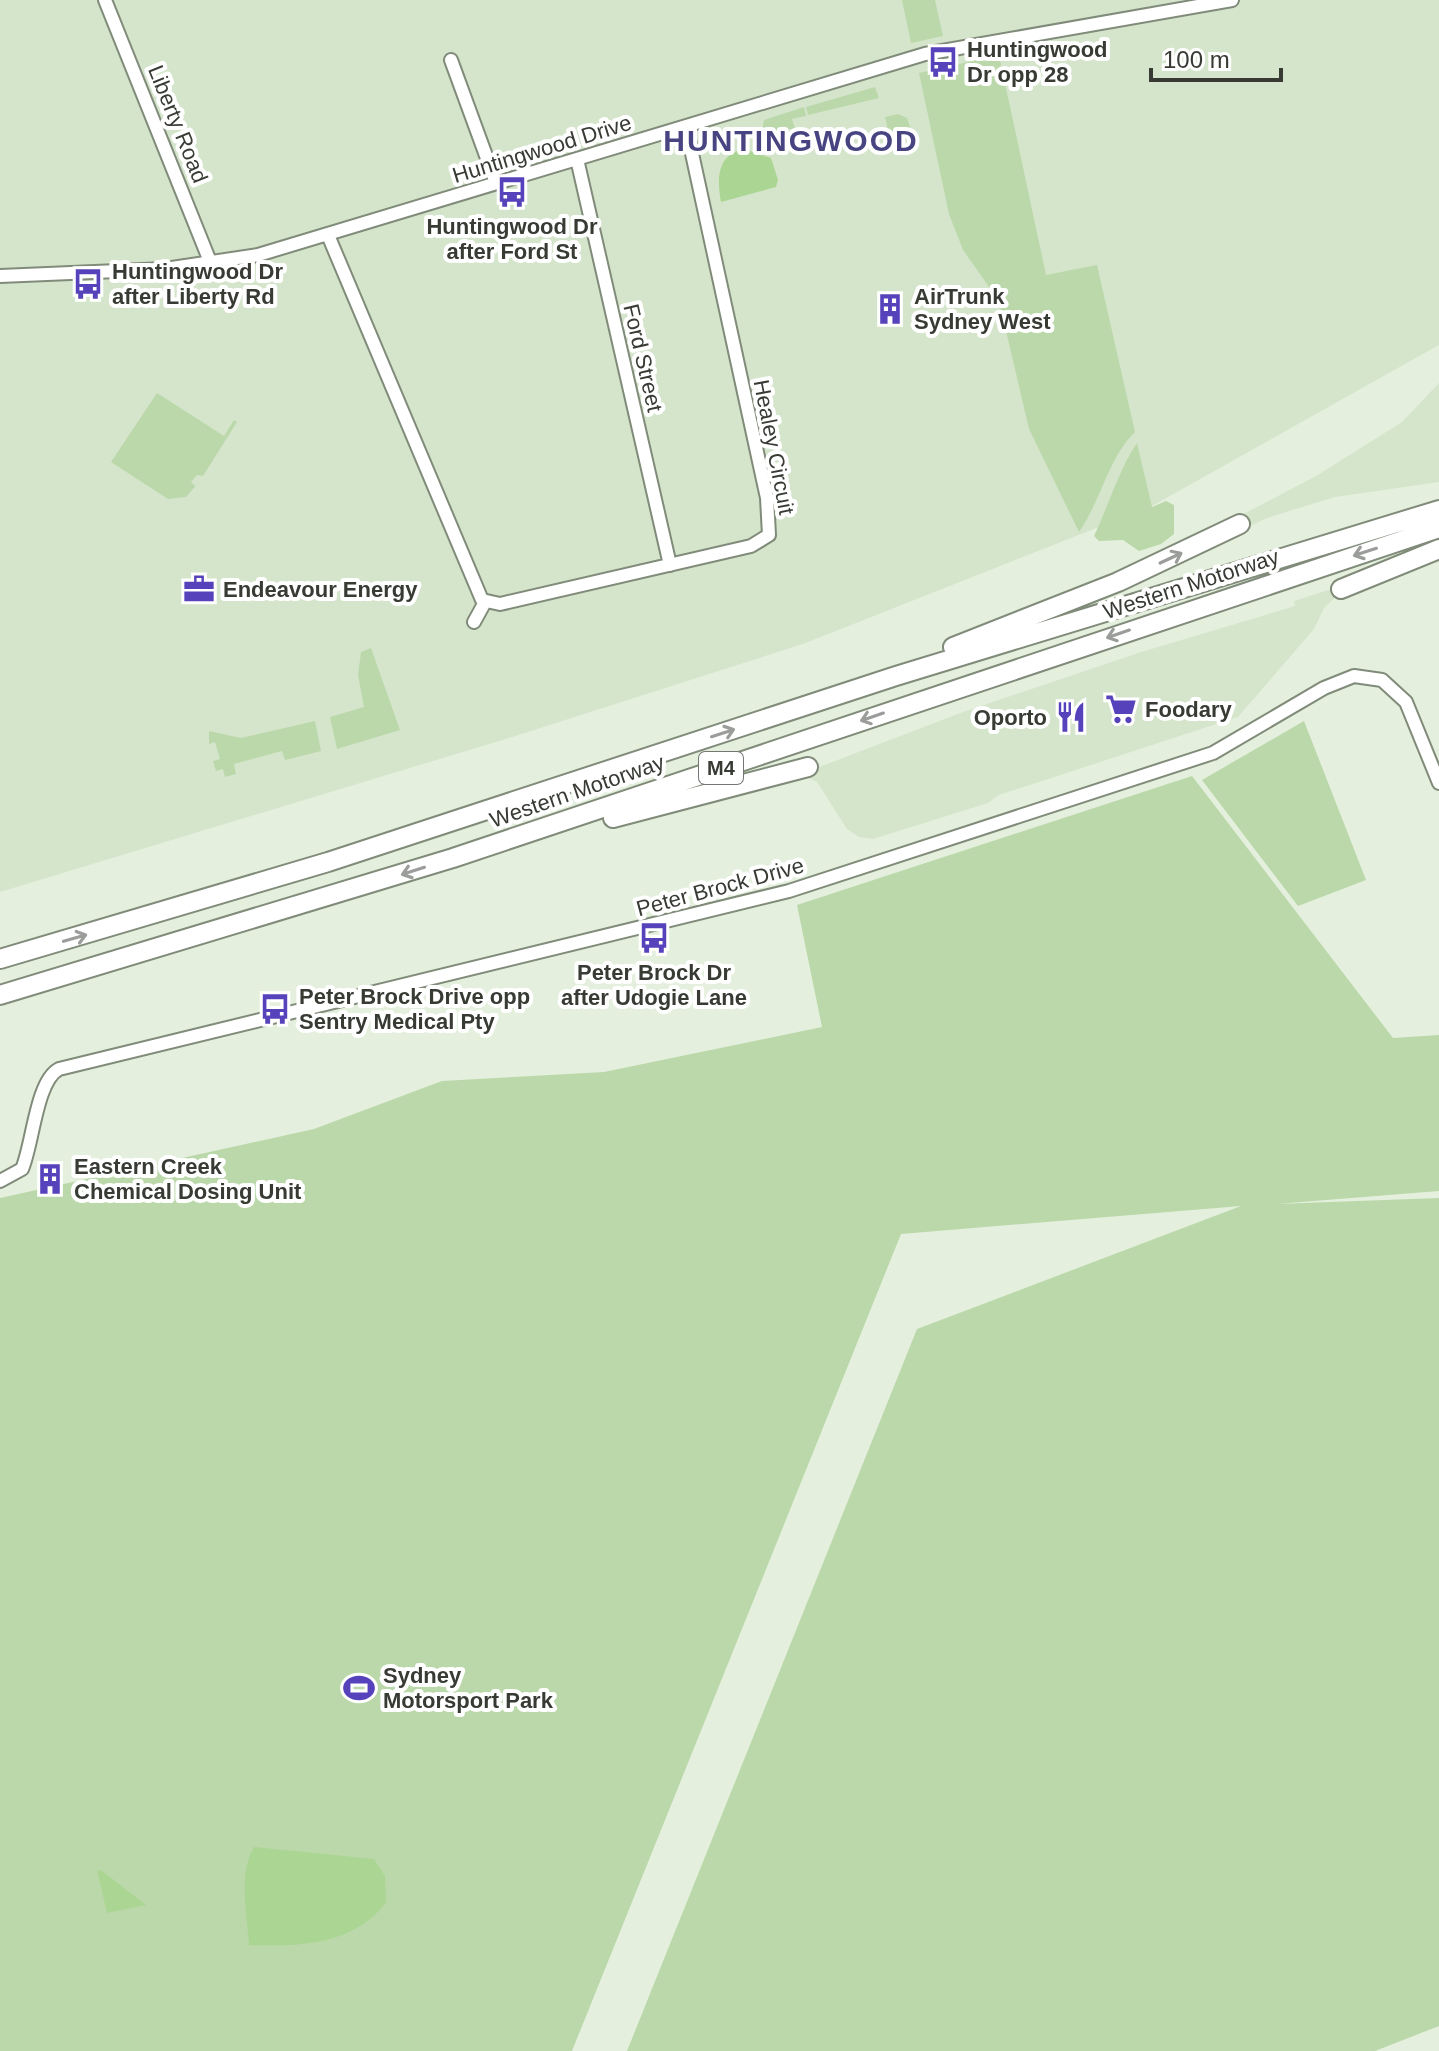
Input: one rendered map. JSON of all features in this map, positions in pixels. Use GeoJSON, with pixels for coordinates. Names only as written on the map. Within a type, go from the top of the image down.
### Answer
{"type":"FeatureCollection","features":[{"type":"Feature","properties":{"kind":"highway"},"geometry":{"type":"LineString","coordinates":[[1393,524],[1439,503]]}},
{"type":"Feature","properties":{"kind":"highway","name":"Western Motorway"},"geometry":{"type":"LineString","coordinates":[[0,959],[328,862],[896,676],[1439,510]]}},
{"type":"Feature","properties":{"kind":"highway"},"geometry":{"type":"LineString","coordinates":[[896,676],[901,666],[1118,582],[1240,524]]}},
{"type":"Feature","properties":{"kind":"highway","name":"Western Motorway"},"geometry":{"type":"LineString","coordinates":[[0,995],[453,858],[1439,528]]}},
{"type":"Feature","properties":{"kind":"highway"},"geometry":{"type":"LineString","coordinates":[[1341,589],[1439,549]]}},
{"type":"Feature","properties":{"kind":"highway"},"geometry":{"type":"LineString","coordinates":[[453,858],[540,840],[647,808],[808,767]]}},
{"type":"Feature","properties":{"kind":"street","name":"Liberty Road"},"geometry":{"type":"LineString","coordinates":[[105,0],[211,264]]}},
{"type":"Feature","properties":{"kind":"street","name":"Huntingwood Drive"},"geometry":{"type":"LineString","coordinates":[[0,276],[211,264],[328,235],[925,54],[1182,4],[1232,0]]}},
{"type":"Feature","properties":{"kind":"street"},"geometry":{"type":"LineString","coordinates":[[451,60],[496,183]]}},
{"type":"Feature","properties":{"kind":"street","name":"Healey Circuit"},"geometry":{"type":"LineString","coordinates":[[485,602],[500,604],[763,541],[770,526],[686,126]]}},
{"type":"Feature","properties":{"kind":"street","name":"Ford Street"},"geometry":{"type":"LineString","coordinates":[[577,159],[670,565]]}},
{"type":"Feature","properties":{"kind":"street"},"geometry":{"type":"LineString","coordinates":[[328,235],[476,593],[485,602],[474,622]]}},
{"type":"Feature","properties":{"kind":"street","name":"Peter Brock Drive"},"geometry":{"type":"LineString","coordinates":[[0,1181],[22,1169],[31,1149],[43,1089],[52,1073],[59,1069],[572,947],[789,891],[1213,753],[1324,688],[1354,676],[1382,680],[1406,702],[1439,783]]}},
{"type":"Feature","properties":{"kind":"shaded area"},"geometry":{"type":"Polygon","coordinates":[[[0,0],[1439,0],[1439,345],[1152,506],[803,644],[509,738],[0,892],[0,0]]]}},
{"type":"Feature","properties":{"kind":"shaded area"},"geometry":{"type":"Polygon","coordinates":[[[902,0],[935,0],[943,36],[911,43],[902,0]]]}},
{"type":"Feature","properties":{"kind":"shaded area"},"geometry":{"type":"Polygon","coordinates":[[[999,55],[1046,275],[1097,265],[1135,432],[1118,454],[1079,532],[1029,429],[999,301],[963,250],[949,214],[919,73],[999,55]]]}},
{"type":"Feature","properties":{"kind":"shaded area"},"geometry":{"type":"Polygon","coordinates":[[[875,87],[879,98],[808,115],[806,107],[875,87]]]}},
{"type":"Feature","properties":{"kind":"shaded area"},"geometry":{"type":"Polygon","coordinates":[[[804,107],[806,116],[792,119],[795,129],[762,131],[764,120],[804,107]]]}},
{"type":"Feature","properties":{"kind":"shaded area"},"geometry":{"type":"Polygon","coordinates":[[[898,114],[907,118],[911,130],[907,139],[898,142],[897,137],[890,138],[885,117],[898,114]]]}},
{"type":"Feature","properties":{"kind":"shaded area"},"geometry":{"type":"Polygon","coordinates":[[[744,149],[771,158],[778,180],[776,187],[721,202],[719,177],[723,163],[735,152],[744,149]]]}},
{"type":"Feature","properties":{"kind":"shaded area"},"geometry":{"type":"Polygon","coordinates":[[[1439,383],[1439,482],[1335,497],[1267,518],[1242,530],[1236,518],[1316,476],[1402,422],[1439,383]]]}},
{"type":"Feature","properties":{"kind":"shaded area"},"geometry":{"type":"Polygon","coordinates":[[[157,393],[224,436],[234,420],[237,422],[203,476],[197,475],[191,482],[195,486],[199,482],[186,497],[168,499],[111,462],[157,393]]]}},
{"type":"Feature","properties":{"kind":"shaded area"},"geometry":{"type":"Polygon","coordinates":[[[1137,443],[1152,507],[1166,501],[1174,505],[1174,534],[1161,544],[1139,551],[1123,540],[1099,541],[1094,536],[1137,443]]]}},
{"type":"Feature","properties":{"kind":"shaded area"},"geometry":{"type":"Polygon","coordinates":[[[1341,586],[1342,591],[1324,608],[1314,629],[1238,717],[873,839],[859,837],[847,829],[817,782],[801,774],[963,712],[1138,653],[1295,606],[1294,601],[1341,586]]]}},
{"type":"Feature","properties":{"kind":"shaded area"},"geometry":{"type":"Polygon","coordinates":[[[371,648],[400,730],[337,749],[330,717],[364,707],[358,675],[361,652],[371,648]]]}},
{"type":"Feature","properties":{"kind":"shaded area"},"geometry":{"type":"Polygon","coordinates":[[[315,721],[321,751],[285,760],[282,751],[234,764],[236,774],[225,777],[223,769],[216,771],[213,761],[220,759],[215,742],[209,744],[209,731],[241,738],[315,721]]]}},
{"type":"Feature","properties":{"kind":"shaded area"},"geometry":{"type":"Polygon","coordinates":[[[1304,721],[1366,880],[1298,906],[1202,780],[1304,721]]]}},
{"type":"Feature","properties":{"kind":"shaded area"},"geometry":{"type":"Polygon","coordinates":[[[1192,776],[1393,1038],[1439,1035],[1439,1191],[1276,1204],[1439,1198],[1439,2026],[1375,2051],[627,2051],[917,1329],[1241,1206],[901,1234],[572,2051],[0,2051],[0,1198],[314,1129],[442,1081],[604,1072],[822,1027],[797,905],[1192,776]]]}},
{"type":"Feature","properties":{"kind":"shaded area"},"geometry":{"type":"Polygon","coordinates":[[[254,1847],[374,1859],[385,1876],[386,1902],[373,1916],[342,1935],[306,1944],[249,1945],[245,1882],[254,1847]]]}},
{"type":"Feature","properties":{"kind":"shaded area"},"geometry":{"type":"Polygon","coordinates":[[[97,1870],[102,1871],[146,1905],[107,1913],[97,1870]]]}},
{"type":"Feature","properties":{"kind":"place","name":"Huntingwood Dr opp 28"},"geometry":{"type":"Point","coordinates":[943,62]}},
{"type":"Feature","properties":{"kind":"place","name":"Huntingwood Dr after Ford St"},"geometry":{"type":"Point","coordinates":[512,192]}},
{"type":"Feature","properties":{"kind":"place","name":"Huntingwood Dr after Liberty Rd"},"geometry":{"type":"Point","coordinates":[88,284]}},
{"type":"Feature","properties":{"kind":"place","name":"AirTrunk Sydney West"},"geometry":{"type":"Point","coordinates":[890,309]}},
{"type":"Feature","properties":{"kind":"place","name":"Endeavour Energy"},"geometry":{"type":"Point","coordinates":[199,589]}},
{"type":"Feature","properties":{"kind":"place","name":"Foodary"},"geometry":{"type":"Point","coordinates":[1121,709]}},
{"type":"Feature","properties":{"kind":"place","name":"Oporto"},"geometry":{"type":"Point","coordinates":[1071,717]}},
{"type":"Feature","properties":{"kind":"place","name":"Peter Brock Dr after Udogie Lane"},"geometry":{"type":"Point","coordinates":[654,938]}},
{"type":"Feature","properties":{"kind":"place","name":"Peter Brock Drive opp Sentry Medical Pty"},"geometry":{"type":"Point","coordinates":[275,1009]}},
{"type":"Feature","properties":{"kind":"place","name":"Eastern Creek Chemical Dosing Unit"},"geometry":{"type":"Point","coordinates":[50,1179]}},
{"type":"Feature","properties":{"kind":"place","name":"Sydney Motorsport Park"},"geometry":{"type":"Point","coordinates":[359,1688]}},
{"type":"Feature","properties":{"kind":"district","name":"HUNTINGWOOD"},"geometry":{"type":"Point","coordinates":[791,140]}}]}
